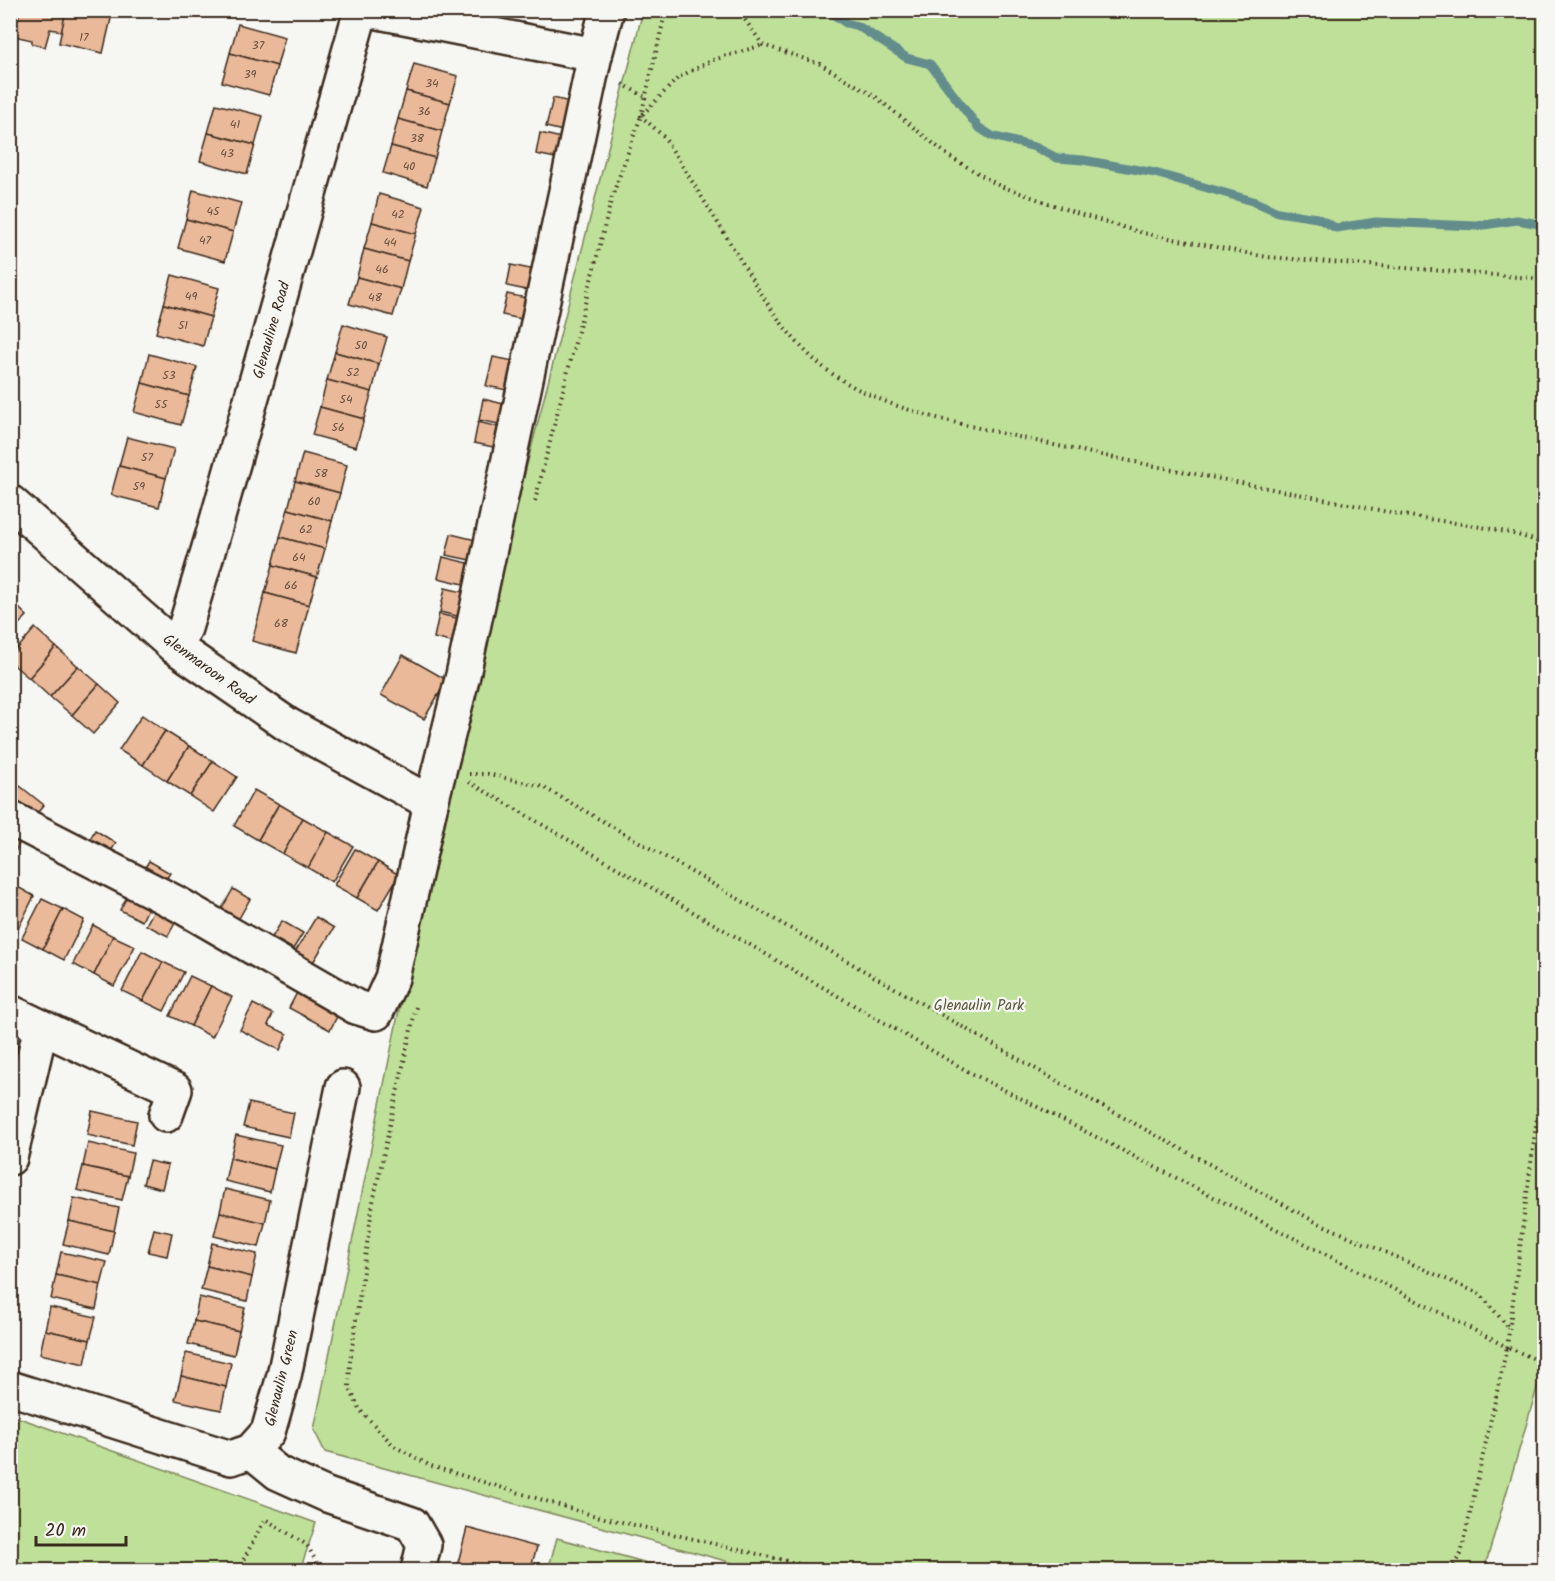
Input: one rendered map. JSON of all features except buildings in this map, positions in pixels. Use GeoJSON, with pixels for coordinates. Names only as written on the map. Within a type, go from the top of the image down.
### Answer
{"type":"FeatureCollection","features":[{"type":"Feature","properties":{"kind":"street","name":"Glenauline Road"},"geometry":{"type":"LineString","coordinates":[[175,647],[185,628],[214,531],[361,10]]}},
{"type":"Feature","properties":{"kind":"street"},"geometry":{"type":"LineString","coordinates":[[369,10],[595,55]]}},
{"type":"Feature","properties":{"kind":"street"},"geometry":{"type":"LineString","coordinates":[[10,818],[178,904],[356,1007],[376,1013],[392,978],[431,802],[463,675],[595,55],[607,10]]}},
{"type":"Feature","properties":{"kind":"street","name":"Glenmaroon Road"},"geometry":{"type":"LineString","coordinates":[[10,502],[175,647],[288,726],[431,802]]}},
{"type":"Feature","properties":{"kind":"street"},"geometry":{"type":"LineString","coordinates":[[10,1012],[175,1090],[166,1115]]}},
{"type":"Feature","properties":{"kind":"street"},"geometry":{"type":"LineString","coordinates":[[10,1158],[41,1027]]}},
{"type":"Feature","properties":{"kind":"street","name":"Glenaulin Green"},"geometry":{"type":"LineString","coordinates":[[251,1451],[268,1432],[284,1377],[343,1087]]}},
{"type":"Feature","properties":{"kind":"street"},"geometry":{"type":"LineString","coordinates":[[10,1388],[231,1458],[251,1451],[278,1473],[311,1488],[412,1524],[424,1545],[418,1570]]}},
{"type":"Feature","properties":{"kind":"path"},"geometry":{"type":"LineString","coordinates":[[533,510],[612,196],[641,116],[666,10]]}},
{"type":"Feature","properties":{"kind":"path"},"geometry":{"type":"LineString","coordinates":[[738,10],[763,45],[829,69],[876,97],[950,157],[1000,186],[1079,214],[1143,233],[1267,257],[1545,279]]}},
{"type":"Feature","properties":{"kind":"path"},"geometry":{"type":"LineString","coordinates":[[641,116],[679,77],[713,60],[763,45]]}},
{"type":"Feature","properties":{"kind":"path"},"geometry":{"type":"LineString","coordinates":[[641,116],[664,137],[770,307],[801,346],[833,375],[870,394],[921,413],[1100,455],[1424,519],[1521,535],[1545,544]]}},
{"type":"Feature","properties":{"kind":"path"},"geometry":{"type":"LineString","coordinates":[[465,792],[471,763]]}},
{"type":"Feature","properties":{"kind":"path"},"geometry":{"type":"LineString","coordinates":[[469,774],[488,774],[543,787],[1071,1089],[1314,1221],[1480,1294],[1509,1328]]}},
{"type":"Feature","properties":{"kind":"path"},"geometry":{"type":"LineString","coordinates":[[467,781],[969,1072],[1507,1347],[1545,1363]]}},
{"type":"Feature","properties":{"kind":"path"},"geometry":{"type":"LineString","coordinates":[[416,1006],[373,1202],[354,1339],[349,1387],[360,1410],[394,1446],[431,1466],[592,1515],[825,1570]]}},
{"type":"Feature","properties":{"kind":"path"},"geometry":{"type":"LineString","coordinates":[[1450,1570],[1461,1554],[1507,1347],[1545,1064]]}},
{"type":"Feature","properties":{"kind":"path"},"geometry":{"type":"LineString","coordinates":[[238,1570],[265,1519],[307,1545],[321,1570]]}},
{"type":"Feature","properties":{"kind":"green space","name":"Glenaulin Park"},"geometry":{"type":"Polygon","coordinates":[[[643,11],[1544,11],[1544,1364],[1484,1570],[759,1570],[325,1452],[314,1430],[426,877],[430,844],[643,11]]]}},
{"type":"Feature","properties":{"kind":"green space"},"geometry":{"type":"Polygon","coordinates":[[[11,1415],[316,1523],[300,1570],[11,1570],[11,1415]]]}},
{"type":"Feature","properties":{"kind":"green space"},"geometry":{"type":"Polygon","coordinates":[[[557,1538],[669,1569],[548,1570],[557,1538]]]}},
{"type":"Feature","properties":{"kind":"waterway"},"geometry":{"type":"LineString","coordinates":[[827,10],[846,23],[858,26],[907,58],[930,64],[978,127],[992,136],[1035,147],[1057,158],[1083,160],[1155,173],[1253,201],[1278,212],[1317,218],[1336,228],[1376,222],[1477,226],[1517,220],[1544,225]]}}]}
